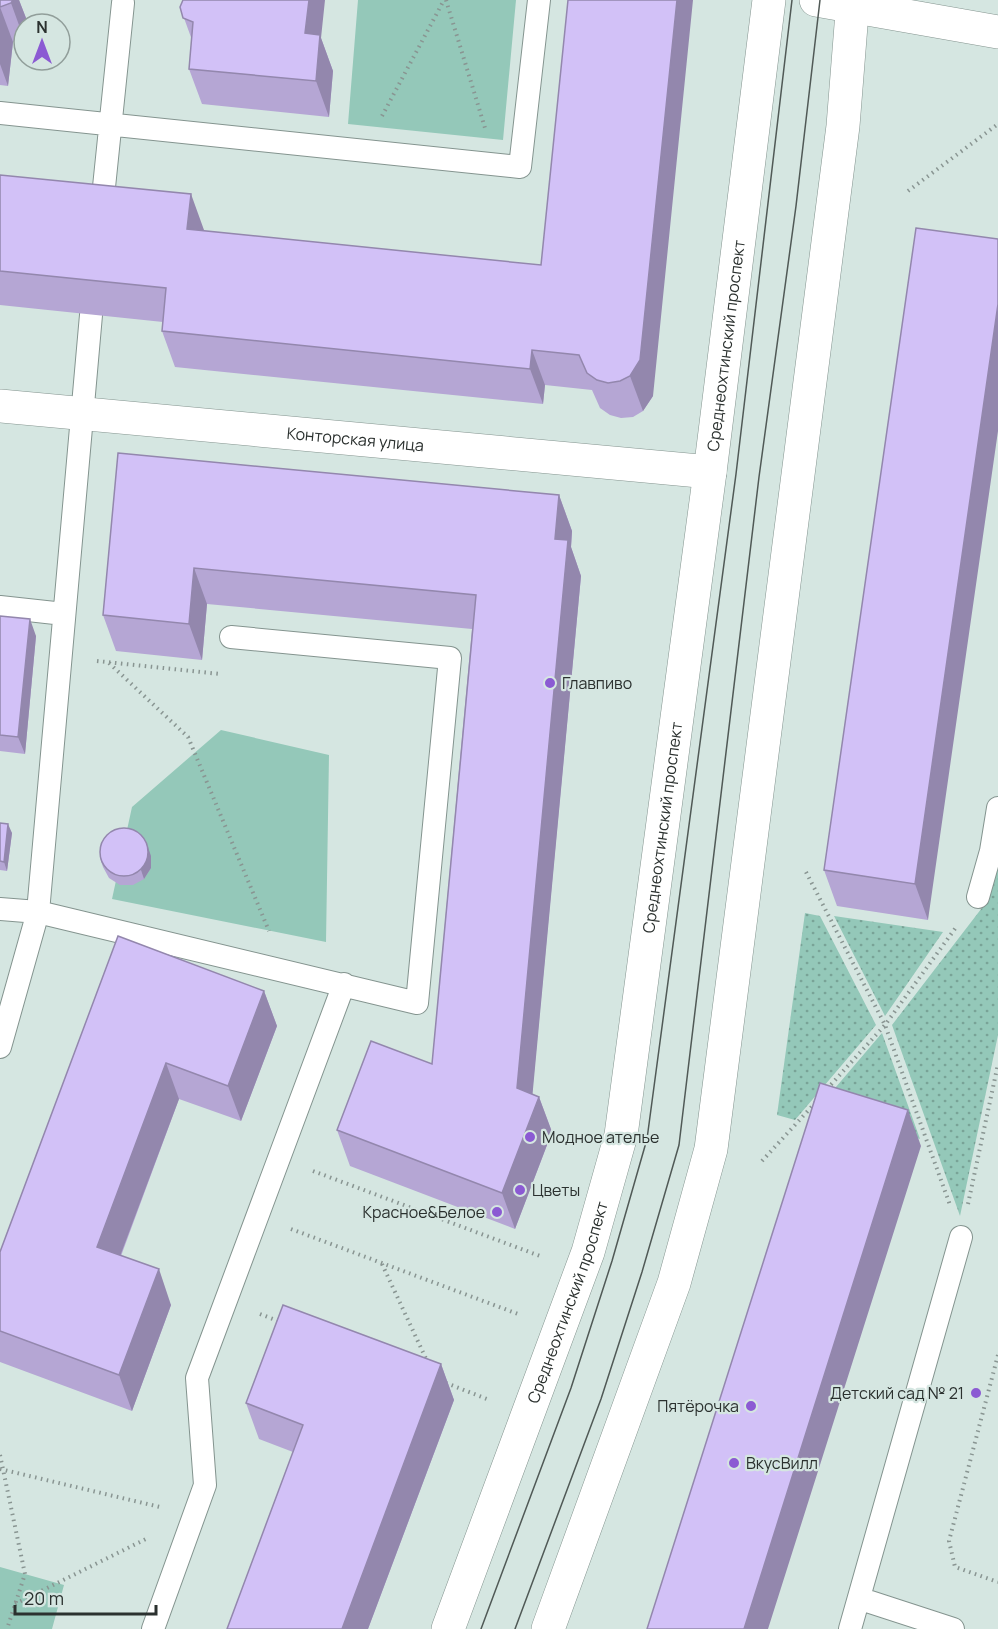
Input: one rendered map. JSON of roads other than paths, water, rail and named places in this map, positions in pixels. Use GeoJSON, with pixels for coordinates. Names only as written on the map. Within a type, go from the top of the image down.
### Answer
{"type":"FeatureCollection","features":[{"type":"Feature","properties":{"kind":"main road","name":"Среднеохтинский проспект"},"geometry":{"type":"LineString","coordinates":[[448,1629],[588,1252],[621,1136],[710,472],[769,0]]}},
{"type":"Feature","properties":{"kind":"main road"},"geometry":{"type":"LineString","coordinates":[[816,0],[853,3],[998,32]]}},
{"type":"Feature","properties":{"kind":"main road"},"geometry":{"type":"LineString","coordinates":[[548,1629],[631,1407],[674,1283],[711,1149],[843,126],[853,3]]}},
{"type":"Feature","properties":{"kind":"main road","name":"Конторская улица"},"geometry":{"type":"LineString","coordinates":[[0,406],[710,472]]}},
{"type":"Feature","properties":{"kind":"lane"},"geometry":{"type":"LineString","coordinates":[[0,113],[520,167],[539,0]]}},
{"type":"Feature","properties":{"kind":"lane"},"geometry":{"type":"LineString","coordinates":[[101,220],[123,3]]}},
{"type":"Feature","properties":{"kind":"lane"},"geometry":{"type":"LineString","coordinates":[[0,1047],[38,912],[91,315]]}},
{"type":"Feature","properties":{"kind":"lane"},"geometry":{"type":"LineString","coordinates":[[0,608],[64,614]]}},
{"type":"Feature","properties":{"kind":"lane"},"geometry":{"type":"LineString","coordinates":[[0,909],[38,912],[417,1003],[450,658],[231,637]]}},
{"type":"Feature","properties":{"kind":"lane"},"geometry":{"type":"LineString","coordinates":[[978,897],[995,852],[998,808]]}},
{"type":"Feature","properties":{"kind":"lane"},"geometry":{"type":"LineString","coordinates":[[153,1629],[205,1485],[197,1378],[344,984]]}},
{"type":"Feature","properties":{"kind":"lane"},"geometry":{"type":"LineString","coordinates":[[850,1629],[861,1599],[961,1237]]}},
{"type":"Feature","properties":{"kind":"lane"},"geometry":{"type":"LineString","coordinates":[[861,1599],[953,1629]]}},
{"type":"Feature","properties":{"kind":"tram line"},"geometry":{"type":"LineString","coordinates":[[481,1629],[571,1388],[612,1261],[647,1139],[736,474],[792,0]]}},
{"type":"Feature","properties":{"kind":"tram line"},"geometry":{"type":"LineString","coordinates":[[515,1629],[601,1399],[642,1272],[679,1145],[759,477],[796,206],[820,0]]}},
{"type":"Feature","properties":{"kind":"place","name":"Главпиво"},"geometry":{"type":"Point","coordinates":[550,683]}},
{"type":"Feature","properties":{"kind":"place","name":"Модное ателье"},"geometry":{"type":"Point","coordinates":[530,1137]}},
{"type":"Feature","properties":{"kind":"place","name":"Цветы"},"geometry":{"type":"Point","coordinates":[520,1190]}},
{"type":"Feature","properties":{"kind":"place","name":"Красное&Белое"},"geometry":{"type":"Point","coordinates":[497,1212]}},
{"type":"Feature","properties":{"kind":"place","name":"Детский сад № 21"},"geometry":{"type":"Point","coordinates":[976,1393]}},
{"type":"Feature","properties":{"kind":"place","name":"Пятёрочка"},"geometry":{"type":"Point","coordinates":[751,1406]}},
{"type":"Feature","properties":{"kind":"place","name":"ВкусВилл"},"geometry":{"type":"Point","coordinates":[734,1463]}}]}
